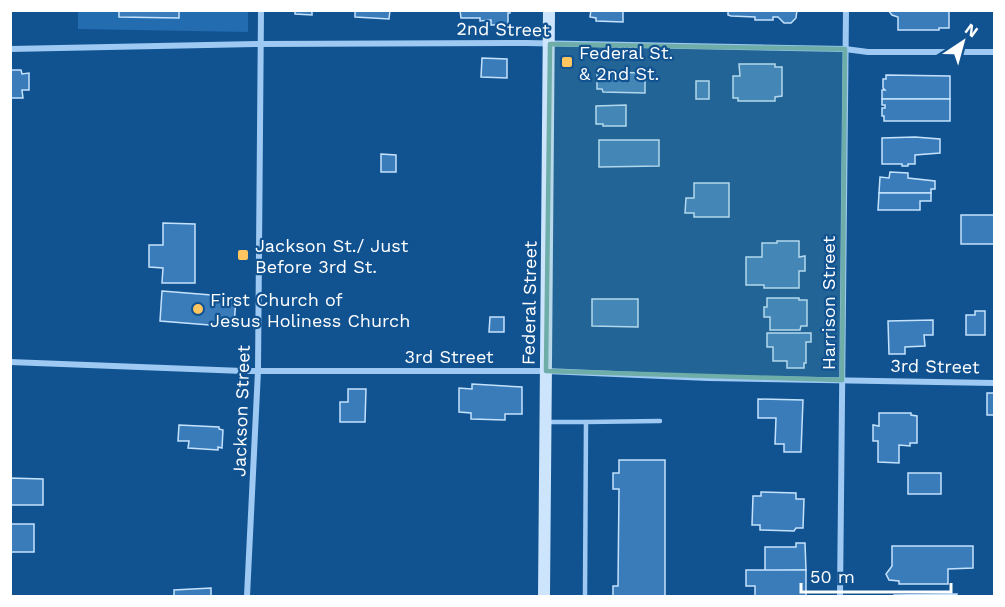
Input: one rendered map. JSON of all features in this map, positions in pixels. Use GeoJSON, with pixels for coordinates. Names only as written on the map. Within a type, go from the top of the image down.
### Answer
{"type":"FeatureCollection","features":[{"type":"Feature","properties":{"kind":"street","name":"Jackson Street"},"geometry":{"type":"LineString","coordinates":[[247,597],[258,371],[261,10]]}},
{"type":"Feature","properties":{"kind":"street","name":"Federal Street"},"geometry":{"type":"LineString","coordinates":[[543,597],[549,10]]}},
{"type":"Feature","properties":{"kind":"street","name":"Harrison Street"},"geometry":{"type":"LineString","coordinates":[[840,597],[846,10]]}},
{"type":"Feature","properties":{"kind":"street","name":"2nd Street"},"geometry":{"type":"LineString","coordinates":[[10,48],[526,43],[845,49],[868,52],[994,52]]}},
{"type":"Feature","properties":{"kind":"street","name":"3rd Street"},"geometry":{"type":"LineString","coordinates":[[10,362],[258,371],[546,371],[708,378],[994,383]]}},
{"type":"Feature","properties":{"kind":"lane"},"geometry":{"type":"LineString","coordinates":[[546,422],[660,421]]}},
{"type":"Feature","properties":{"kind":"lane"},"geometry":{"type":"LineString","coordinates":[[585,597],[586,422]]}},
{"type":"Feature","properties":{"kind":"highlighted area"},"geometry":{"type":"Polygon","coordinates":[[[550,44],[845,49],[842,380],[546,371],[550,44]]]}},
{"type":"Feature","properties":{"kind":"shaded area"},"geometry":{"type":"Polygon","coordinates":[[[78,11],[248,11],[248,32],[78,29],[78,11]]]}},
{"type":"Feature","properties":{"kind":"building"},"geometry":{"type":"Polygon","coordinates":[[[119,10],[179,10],[179,18],[119,17],[119,10]]]}},
{"type":"Feature","properties":{"kind":"building"},"geometry":{"type":"Polygon","coordinates":[[[295,10],[322,10],[312,11],[312,15],[295,14],[295,10]]]}},
{"type":"Feature","properties":{"kind":"building"},"geometry":{"type":"Polygon","coordinates":[[[355,10],[390,10],[389,19],[355,17],[355,10]]]}},
{"type":"Feature","properties":{"kind":"building"},"geometry":{"type":"Polygon","coordinates":[[[460,10],[510,10],[508,25],[491,25],[491,20],[480,21],[480,18],[461,18],[460,10]]]}},
{"type":"Feature","properties":{"kind":"building"},"geometry":{"type":"Polygon","coordinates":[[[591,10],[623,10],[623,22],[596,21],[596,18],[590,17],[591,10]]]}},
{"type":"Feature","properties":{"kind":"building"},"geometry":{"type":"Polygon","coordinates":[[[728,10],[797,10],[796,18],[791,23],[784,23],[778,17],[773,17],[773,20],[755,20],[755,17],[731,16],[728,15],[728,10]]]}},
{"type":"Feature","properties":{"kind":"building"},"geometry":{"type":"Polygon","coordinates":[[[888,10],[949,10],[949,28],[898,30],[898,17],[892,15],[888,10]]]}},
{"type":"Feature","properties":{"kind":"building"},"geometry":{"type":"Polygon","coordinates":[[[482,58],[507,59],[507,78],[481,77],[482,58]]]}},
{"type":"Feature","properties":{"kind":"building"},"geometry":{"type":"Polygon","coordinates":[[[739,64],[775,64],[775,67],[782,67],[782,96],[775,97],[775,101],[738,101],[738,98],[733,98],[733,76],[740,76],[739,64]]]}},
{"type":"Feature","properties":{"kind":"building"},"geometry":{"type":"Polygon","coordinates":[[[10,70],[21,70],[22,74],[29,73],[29,90],[22,90],[23,98],[10,98],[10,70]]]}},
{"type":"Feature","properties":{"kind":"building"},"geometry":{"type":"Polygon","coordinates":[[[597,73],[645,73],[645,93],[603,92],[602,89],[597,89],[597,73]]]}},
{"type":"Feature","properties":{"kind":"building"},"geometry":{"type":"Polygon","coordinates":[[[886,75],[950,76],[950,99],[882,99],[882,90],[885,90],[883,79],[886,79],[886,75]]]}},
{"type":"Feature","properties":{"kind":"building"},"geometry":{"type":"Polygon","coordinates":[[[696,81],[709,81],[709,99],[696,99],[696,81]]]}},
{"type":"Feature","properties":{"kind":"building"},"geometry":{"type":"Polygon","coordinates":[[[882,99],[950,99],[950,121],[884,121],[882,108],[885,108],[885,105],[882,105],[882,99]]]}},
{"type":"Feature","properties":{"kind":"building"},"geometry":{"type":"Polygon","coordinates":[[[626,105],[626,126],[596,124],[596,106],[626,105]]]}},
{"type":"Feature","properties":{"kind":"building"},"geometry":{"type":"Polygon","coordinates":[[[882,138],[940,139],[940,153],[915,155],[915,164],[908,164],[908,166],[882,164],[882,138]]]}},
{"type":"Feature","properties":{"kind":"building"},"geometry":{"type":"Polygon","coordinates":[[[599,140],[659,140],[659,166],[599,167],[599,140]]]}},
{"type":"Feature","properties":{"kind":"building"},"geometry":{"type":"Polygon","coordinates":[[[381,154],[396,155],[396,172],[381,172],[381,154]]]}},
{"type":"Feature","properties":{"kind":"building"},"geometry":{"type":"Polygon","coordinates":[[[890,172],[908,173],[908,178],[935,181],[935,189],[931,189],[931,193],[879,193],[880,177],[889,178],[890,172]]]}},
{"type":"Feature","properties":{"kind":"building"},"geometry":{"type":"Polygon","coordinates":[[[694,183],[729,183],[729,217],[694,217],[694,213],[685,213],[686,198],[694,198],[694,183]]]}},
{"type":"Feature","properties":{"kind":"building"},"geometry":{"type":"Polygon","coordinates":[[[879,193],[931,193],[931,201],[920,201],[920,210],[878,210],[879,193]]]}},
{"type":"Feature","properties":{"kind":"building"},"geometry":{"type":"Polygon","coordinates":[[[961,215],[994,215],[994,244],[961,244],[961,215]]]}},
{"type":"Feature","properties":{"kind":"building"},"geometry":{"type":"Polygon","coordinates":[[[163,223],[195,224],[195,283],[162,283],[163,268],[149,267],[149,245],[163,245],[163,223]]]}},
{"type":"Feature","properties":{"kind":"building"},"geometry":{"type":"Polygon","coordinates":[[[777,241],[799,241],[799,257],[805,256],[805,271],[799,271],[799,288],[764,288],[764,285],[746,285],[746,257],[762,257],[762,243],[777,243],[777,241]]]}},
{"type":"Feature","properties":{"kind":"building","name":"First Church of Jesus Holiness Church"},"geometry":{"type":"Polygon","coordinates":[[[162,291],[236,297],[234,327],[160,321],[162,291]]]}},
{"type":"Feature","properties":{"kind":"building"},"geometry":{"type":"Polygon","coordinates":[[[767,298],[807,300],[807,326],[801,326],[800,330],[770,330],[770,317],[764,317],[767,298]]]}},
{"type":"Feature","properties":{"kind":"building"},"geometry":{"type":"Polygon","coordinates":[[[592,299],[638,299],[638,327],[592,326],[592,299]]]}},
{"type":"Feature","properties":{"kind":"building"},"geometry":{"type":"Polygon","coordinates":[[[975,311],[985,311],[985,335],[966,335],[966,315],[975,315],[975,311]]]}},
{"type":"Feature","properties":{"kind":"building"},"geometry":{"type":"Polygon","coordinates":[[[490,317],[504,317],[504,332],[489,332],[490,317]]]}},
{"type":"Feature","properties":{"kind":"building"},"geometry":{"type":"Polygon","coordinates":[[[933,320],[933,335],[924,335],[925,346],[905,347],[905,354],[889,354],[888,321],[933,320]]]}},
{"type":"Feature","properties":{"kind":"building"},"geometry":{"type":"Polygon","coordinates":[[[767,333],[811,333],[811,342],[806,342],[804,368],[787,368],[787,361],[773,361],[773,347],[767,347],[767,333]]]}},
{"type":"Feature","properties":{"kind":"building"},"geometry":{"type":"Polygon","coordinates":[[[472,384],[522,387],[522,414],[505,414],[505,420],[471,419],[471,413],[459,412],[459,388],[472,389],[472,384]]]}},
{"type":"Feature","properties":{"kind":"building"},"geometry":{"type":"Polygon","coordinates":[[[348,389],[366,389],[365,422],[340,422],[340,402],[348,402],[348,389]]]}},
{"type":"Feature","properties":{"kind":"building"},"geometry":{"type":"Polygon","coordinates":[[[987,393],[994,393],[994,415],[987,415],[987,393]]]}},
{"type":"Feature","properties":{"kind":"building"},"geometry":{"type":"Polygon","coordinates":[[[758,399],[803,400],[801,452],[784,452],[784,444],[775,444],[776,418],[758,418],[758,399]]]}},
{"type":"Feature","properties":{"kind":"building"},"geometry":{"type":"Polygon","coordinates":[[[879,413],[911,413],[917,416],[917,443],[910,443],[910,446],[899,445],[899,463],[878,462],[878,441],[873,441],[873,425],[879,426],[879,413]]]}},
{"type":"Feature","properties":{"kind":"building"},"geometry":{"type":"Polygon","coordinates":[[[179,425],[219,427],[223,430],[222,448],[218,447],[218,450],[188,448],[189,441],[178,441],[179,425]]]}},
{"type":"Feature","properties":{"kind":"building"},"geometry":{"type":"Polygon","coordinates":[[[619,460],[665,460],[665,596],[613,596],[613,586],[618,586],[619,489],[613,489],[613,473],[619,473],[619,460]]]}},
{"type":"Feature","properties":{"kind":"building"},"geometry":{"type":"Polygon","coordinates":[[[908,473],[941,473],[941,494],[908,494],[908,473]]]}},
{"type":"Feature","properties":{"kind":"building"},"geometry":{"type":"Polygon","coordinates":[[[10,478],[43,479],[43,505],[10,505],[10,478]]]}},
{"type":"Feature","properties":{"kind":"building"},"geometry":{"type":"Polygon","coordinates":[[[761,492],[796,493],[796,499],[804,499],[803,528],[796,528],[794,531],[760,530],[760,525],[752,525],[753,496],[761,496],[761,492]]]}},
{"type":"Feature","properties":{"kind":"building"},"geometry":{"type":"Polygon","coordinates":[[[10,524],[34,524],[34,552],[10,552],[10,524]]]}},
{"type":"Feature","properties":{"kind":"building"},"geometry":{"type":"Polygon","coordinates":[[[796,543],[805,543],[806,570],[765,571],[765,547],[796,547],[796,543]]]}},
{"type":"Feature","properties":{"kind":"building"},"geometry":{"type":"Polygon","coordinates":[[[892,546],[973,546],[973,568],[948,569],[948,584],[899,584],[899,581],[889,580],[886,574],[892,566],[892,546]]]}},
{"type":"Feature","properties":{"kind":"building"},"geometry":{"type":"Polygon","coordinates":[[[746,570],[806,570],[806,596],[755,596],[755,586],[746,586],[746,570]]]}},
{"type":"Feature","properties":{"kind":"building"},"geometry":{"type":"Polygon","coordinates":[[[211,588],[211,596],[174,596],[174,590],[211,588]]]}},
{"type":"Feature","properties":{"kind":"building"},"geometry":{"type":"Polygon","coordinates":[[[957,594],[957,596],[894,596],[894,595],[957,594]]]}},
{"type":"Feature","properties":{"kind":"place","name":"Federal St. & 2nd St."},"geometry":{"type":"Point","coordinates":[567,62]}},
{"type":"Feature","properties":{"kind":"place","name":"Jackson St./ Just Before 3rd St."},"geometry":{"type":"Point","coordinates":[243,255]}},
{"type":"Feature","properties":{"kind":"place","name":"First Church of Jesus Holiness Church"},"geometry":{"type":"Point","coordinates":[198,309]}}]}
